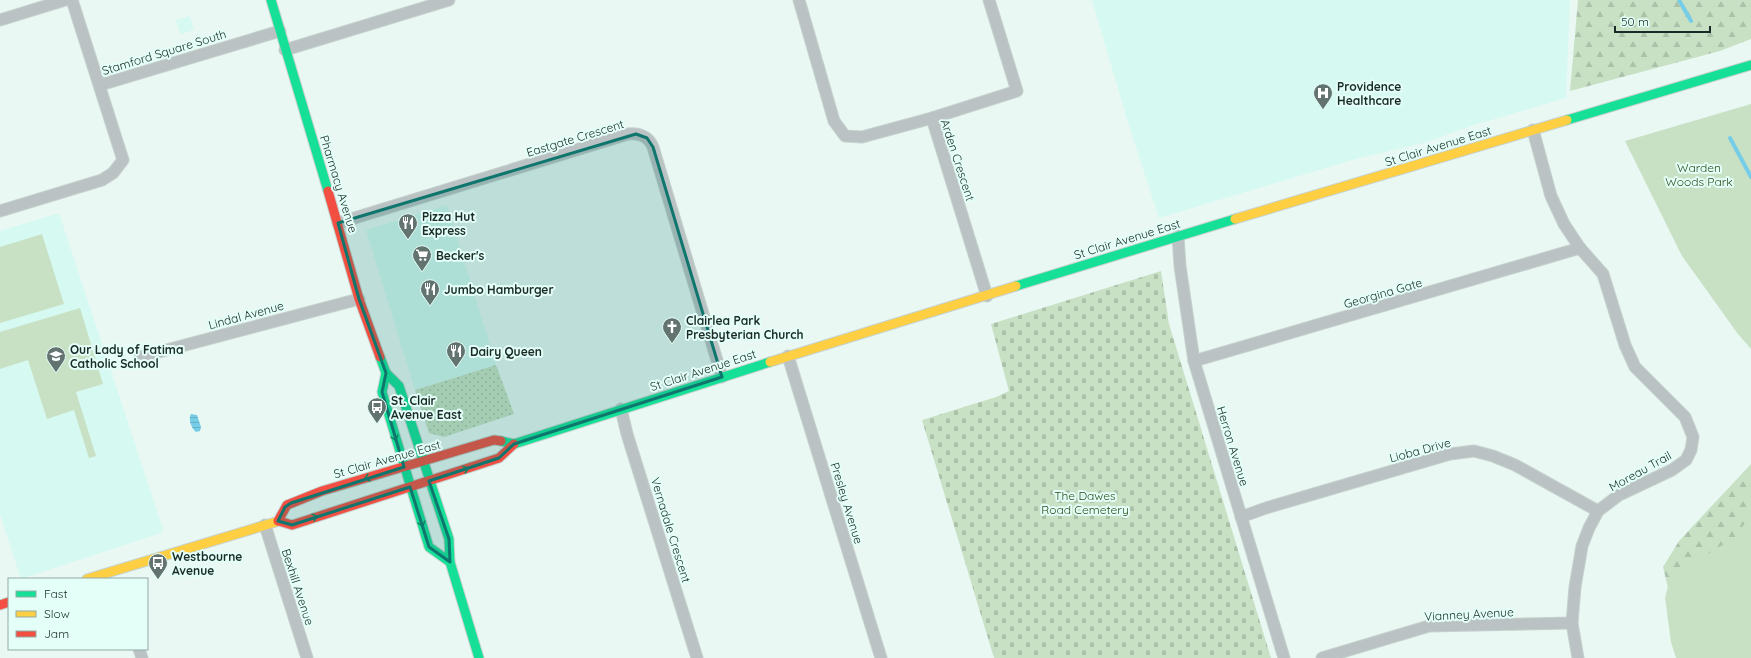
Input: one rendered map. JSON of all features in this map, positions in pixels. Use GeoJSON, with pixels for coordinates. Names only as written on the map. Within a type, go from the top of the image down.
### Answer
{"type":"FeatureCollection","features":[{"type":"Feature","properties":{"kind":"main road","name":"Pharmacy Avenue"},"geometry":{"type":"LineString","coordinates":[[270,0],[338,223],[359,298],[386,373],[399,386],[449,539],[450,562],[479,658]]}},
{"type":"Feature","properties":{"kind":"main road","name":"St Clair Avenue East"},"geometry":{"type":"LineString","coordinates":[[95,578],[118,575],[265,524],[278,521],[292,525],[499,458],[514,444],[788,356],[1178,236],[1751,66]]}},
{"type":"Feature","properties":{"kind":"main road"},"geometry":{"type":"LineString","coordinates":[[386,373],[382,392],[429,547],[450,562]]}},
{"type":"Feature","properties":{"kind":"main road","name":"St Clair Avenue East"},"geometry":{"type":"LineString","coordinates":[[278,521],[285,507],[291,503],[322,491],[494,440],[514,444]]}},
{"type":"Feature","properties":{"kind":"street"},"geometry":{"type":"LineString","coordinates":[[0,20],[65,0]]}},
{"type":"Feature","properties":{"kind":"street"},"geometry":{"type":"LineString","coordinates":[[72,0],[100,85]]}},
{"type":"Feature","properties":{"kind":"street"},"geometry":{"type":"LineString","coordinates":[[285,50],[449,0]]}},
{"type":"Feature","properties":{"kind":"street","name":"Arden Crescent"},"geometry":{"type":"LineString","coordinates":[[798,0],[834,120],[845,136],[862,137],[932,118],[987,296]]}},
{"type":"Feature","properties":{"kind":"street"},"geometry":{"type":"LineString","coordinates":[[932,118],[1017,91],[989,0]]}},
{"type":"Feature","properties":{"kind":"street","name":"Stamford Square South"},"geometry":{"type":"LineString","coordinates":[[0,211],[102,180],[113,173],[122,160],[100,85],[280,31]]}},
{"type":"Feature","properties":{"kind":"street","name":"Moreau Trail"},"geometry":{"type":"LineString","coordinates":[[1533,130],[1551,196],[1564,224],[1580,248],[1603,274],[1625,345],[1635,367],[1685,417],[1693,437],[1691,450],[1686,460],[1672,470],[1619,495],[1598,512],[1589,528],[1582,546],[1575,587],[1572,623],[1578,658]]}},
{"type":"Feature","properties":{"kind":"street","name":"Eastgate Crescent"},"geometry":{"type":"LineString","coordinates":[[338,223],[628,134],[640,134],[647,138],[653,147],[722,377]]}},
{"type":"Feature","properties":{"kind":"street","name":"Herron Avenue"},"geometry":{"type":"LineString","coordinates":[[1178,236],[1180,266],[1194,361],[1284,658]]}},
{"type":"Feature","properties":{"kind":"street","name":"Georgina Gate"},"geometry":{"type":"LineString","coordinates":[[1194,361],[1580,248]]}},
{"type":"Feature","properties":{"kind":"street","name":"Lindal Avenue"},"geometry":{"type":"LineString","coordinates":[[140,357],[359,298]]}},
{"type":"Feature","properties":{"kind":"street","name":"Presley Avenue"},"geometry":{"type":"LineString","coordinates":[[788,356],[881,658]]}},
{"type":"Feature","properties":{"kind":"street","name":"Vernadale Crescent"},"geometry":{"type":"LineString","coordinates":[[621,409],[627,434],[697,658]]}},
{"type":"Feature","properties":{"kind":"street","name":"Lioba Drive"},"geometry":{"type":"LineString","coordinates":[[1241,517],[1266,508],[1450,454],[1474,451],[1494,456],[1515,465],[1598,512]]}},
{"type":"Feature","properties":{"kind":"street","name":"Bexhill Avenue"},"geometry":{"type":"LineString","coordinates":[[265,524],[307,658]]}},
{"type":"Feature","properties":{"kind":"street","name":"Vianney Avenue"},"geometry":{"type":"LineString","coordinates":[[1322,658],[1429,626],[1572,623]]}},
{"type":"Feature","properties":{"kind":"highlighted area"},"geometry":{"type":"Polygon","coordinates":[[[636,134],[647,138],[653,147],[722,377],[514,444],[499,458],[429,481],[449,539],[450,562],[429,547],[410,487],[292,525],[278,521],[285,507],[291,503],[404,467],[382,392],[386,373],[359,299],[338,223],[636,134]]]}},
{"type":"Feature","properties":{"kind":"shaded area","name":"Providence Healthcare"},"geometry":{"type":"Polygon","coordinates":[[[1092,0],[1570,0],[1566,98],[1471,126],[1427,142],[1352,160],[1159,218],[1128,123],[1092,0]]]}},
{"type":"Feature","properties":{"kind":"shaded area"},"geometry":{"type":"Polygon","coordinates":[[[190,16],[194,30],[180,34],[176,20],[190,16]]]}},
{"type":"Feature","properties":{"kind":"shaded area"},"geometry":{"type":"Polygon","coordinates":[[[447,205],[496,365],[415,390],[366,230],[447,205]]]}},
{"type":"Feature","properties":{"kind":"shaded area","name":"Our Lady of Fatima Catholic School"},"geometry":{"type":"Polygon","coordinates":[[[59,213],[164,532],[24,578],[21,578],[0,515],[0,231],[59,213]]]}},
{"type":"Feature","properties":{"kind":"green space"},"geometry":{"type":"Polygon","coordinates":[[[1578,0],[1751,0],[1751,39],[1720,51],[1570,91],[1578,0]]]}},
{"type":"Feature","properties":{"kind":"green space","name":"Warden Woods Park"},"geometry":{"type":"Polygon","coordinates":[[[1751,104],[1751,349],[1738,334],[1682,256],[1625,141],[1751,104]]]}},
{"type":"Feature","properties":{"kind":"green space"},"geometry":{"type":"Polygon","coordinates":[[[42,234],[64,304],[0,323],[0,247],[42,234]]]}},
{"type":"Feature","properties":{"kind":"green space","name":"The Dawes Road Cemetery"},"geometry":{"type":"Polygon","coordinates":[[[1161,271],[1169,324],[1271,658],[994,658],[922,420],[996,397],[1009,391],[991,324],[1161,271]]]}},
{"type":"Feature","properties":{"kind":"green space"},"geometry":{"type":"Polygon","coordinates":[[[80,308],[103,384],[76,392],[96,456],[89,458],[74,410],[47,419],[28,360],[0,369],[0,332],[80,308]]]}},
{"type":"Feature","properties":{"kind":"green space"},"geometry":{"type":"Polygon","coordinates":[[[496,365],[514,414],[444,437],[429,433],[415,390],[496,365]]]}},
{"type":"Feature","properties":{"kind":"green space"},"geometry":{"type":"Polygon","coordinates":[[[1751,464],[1751,658],[1685,658],[1663,567],[1679,541],[1751,464]]]}},
{"type":"Feature","properties":{"kind":"green space"},"geometry":{"type":"Polygon","coordinates":[[[1751,515],[1751,658],[1676,658],[1671,642],[1665,598],[1671,574],[1734,538],[1751,515]]]}},
{"type":"Feature","properties":{"kind":"water"},"geometry":{"type":"Polygon","coordinates":[[[191,414],[197,415],[201,427],[200,431],[196,432],[191,426],[191,414]]]}},
{"type":"Feature","properties":{"kind":"waterway"},"geometry":{"type":"LineString","coordinates":[[1679,0],[1691,21]]}},
{"type":"Feature","properties":{"kind":"waterway"},"geometry":{"type":"LineString","coordinates":[[1730,138],[1751,177]]}},
{"type":"Feature","properties":{"kind":"traffic: fast"},"geometry":{"type":"LineString","coordinates":[[271,0],[328,191]]}},
{"type":"Feature","properties":{"kind":"traffic: fast"},"geometry":{"type":"LineString","coordinates":[[1567,120],[1751,65]]}},
{"type":"Feature","properties":{"kind":"traffic: fast"},"geometry":{"type":"LineString","coordinates":[[1016,286],[1235,219]]}},
{"type":"Feature","properties":{"kind":"traffic: fast"},"geometry":{"type":"LineString","coordinates":[[380,357],[386,373],[382,392],[429,547],[450,562]]}},
{"type":"Feature","properties":{"kind":"traffic: fast"},"geometry":{"type":"LineString","coordinates":[[501,441],[514,444],[770,362]]}},
{"type":"Feature","properties":{"kind":"traffic: fast"},"geometry":{"type":"LineString","coordinates":[[386,373],[399,386],[449,539],[450,562],[479,658]]}},
{"type":"Feature","properties":{"kind":"traffic: slow"},"geometry":{"type":"LineString","coordinates":[[1235,219],[1567,120]]}},
{"type":"Feature","properties":{"kind":"traffic: slow"},"geometry":{"type":"LineString","coordinates":[[770,362],[1016,286]]}},
{"type":"Feature","properties":{"kind":"traffic: slow"},"geometry":{"type":"LineString","coordinates":[[90,578],[279,521]]}},
{"type":"Feature","properties":{"kind":"traffic: jam"},"geometry":{"type":"LineString","coordinates":[[328,191],[359,299],[380,357]]}},
{"type":"Feature","properties":{"kind":"traffic: jam"},"geometry":{"type":"LineString","coordinates":[[278,521],[287,505],[322,491],[494,440],[501,441]]}},
{"type":"Feature","properties":{"kind":"traffic: jam"},"geometry":{"type":"LineString","coordinates":[[279,521],[292,525],[499,458],[514,444]]}},
{"type":"Feature","properties":{"kind":"traffic: jam"},"geometry":{"type":"LineString","coordinates":[[0,605],[8,602]]}},
{"type":"Feature","properties":{"kind":"place","name":"Providence Healthcare"},"geometry":{"type":"Point","coordinates":[1323,110]}},
{"type":"Feature","properties":{"kind":"place","name":"Pizza Hut Express"},"geometry":{"type":"Point","coordinates":[408,240]}},
{"type":"Feature","properties":{"kind":"place","name":"Becker's"},"geometry":{"type":"Point","coordinates":[422,272]}},
{"type":"Feature","properties":{"kind":"place","name":"Jumbo Hamburger"},"geometry":{"type":"Point","coordinates":[430,306]}},
{"type":"Feature","properties":{"kind":"place","name":"Clairlea Park Presbyterian Church"},"geometry":{"type":"Point","coordinates":[672,344]}},
{"type":"Feature","properties":{"kind":"place","name":"Dairy Queen"},"geometry":{"type":"Point","coordinates":[456,368]}},
{"type":"Feature","properties":{"kind":"place","name":"Our Lady of Fatima Catholic School"},"geometry":{"type":"Point","coordinates":[56,373]}},
{"type":"Feature","properties":{"kind":"place","name":"St. Clair Avenue East"},"geometry":{"type":"Point","coordinates":[377,424]}},
{"type":"Feature","properties":{"kind":"place","name":"Westbourne Avenue"},"geometry":{"type":"Point","coordinates":[158,580]}}]}
